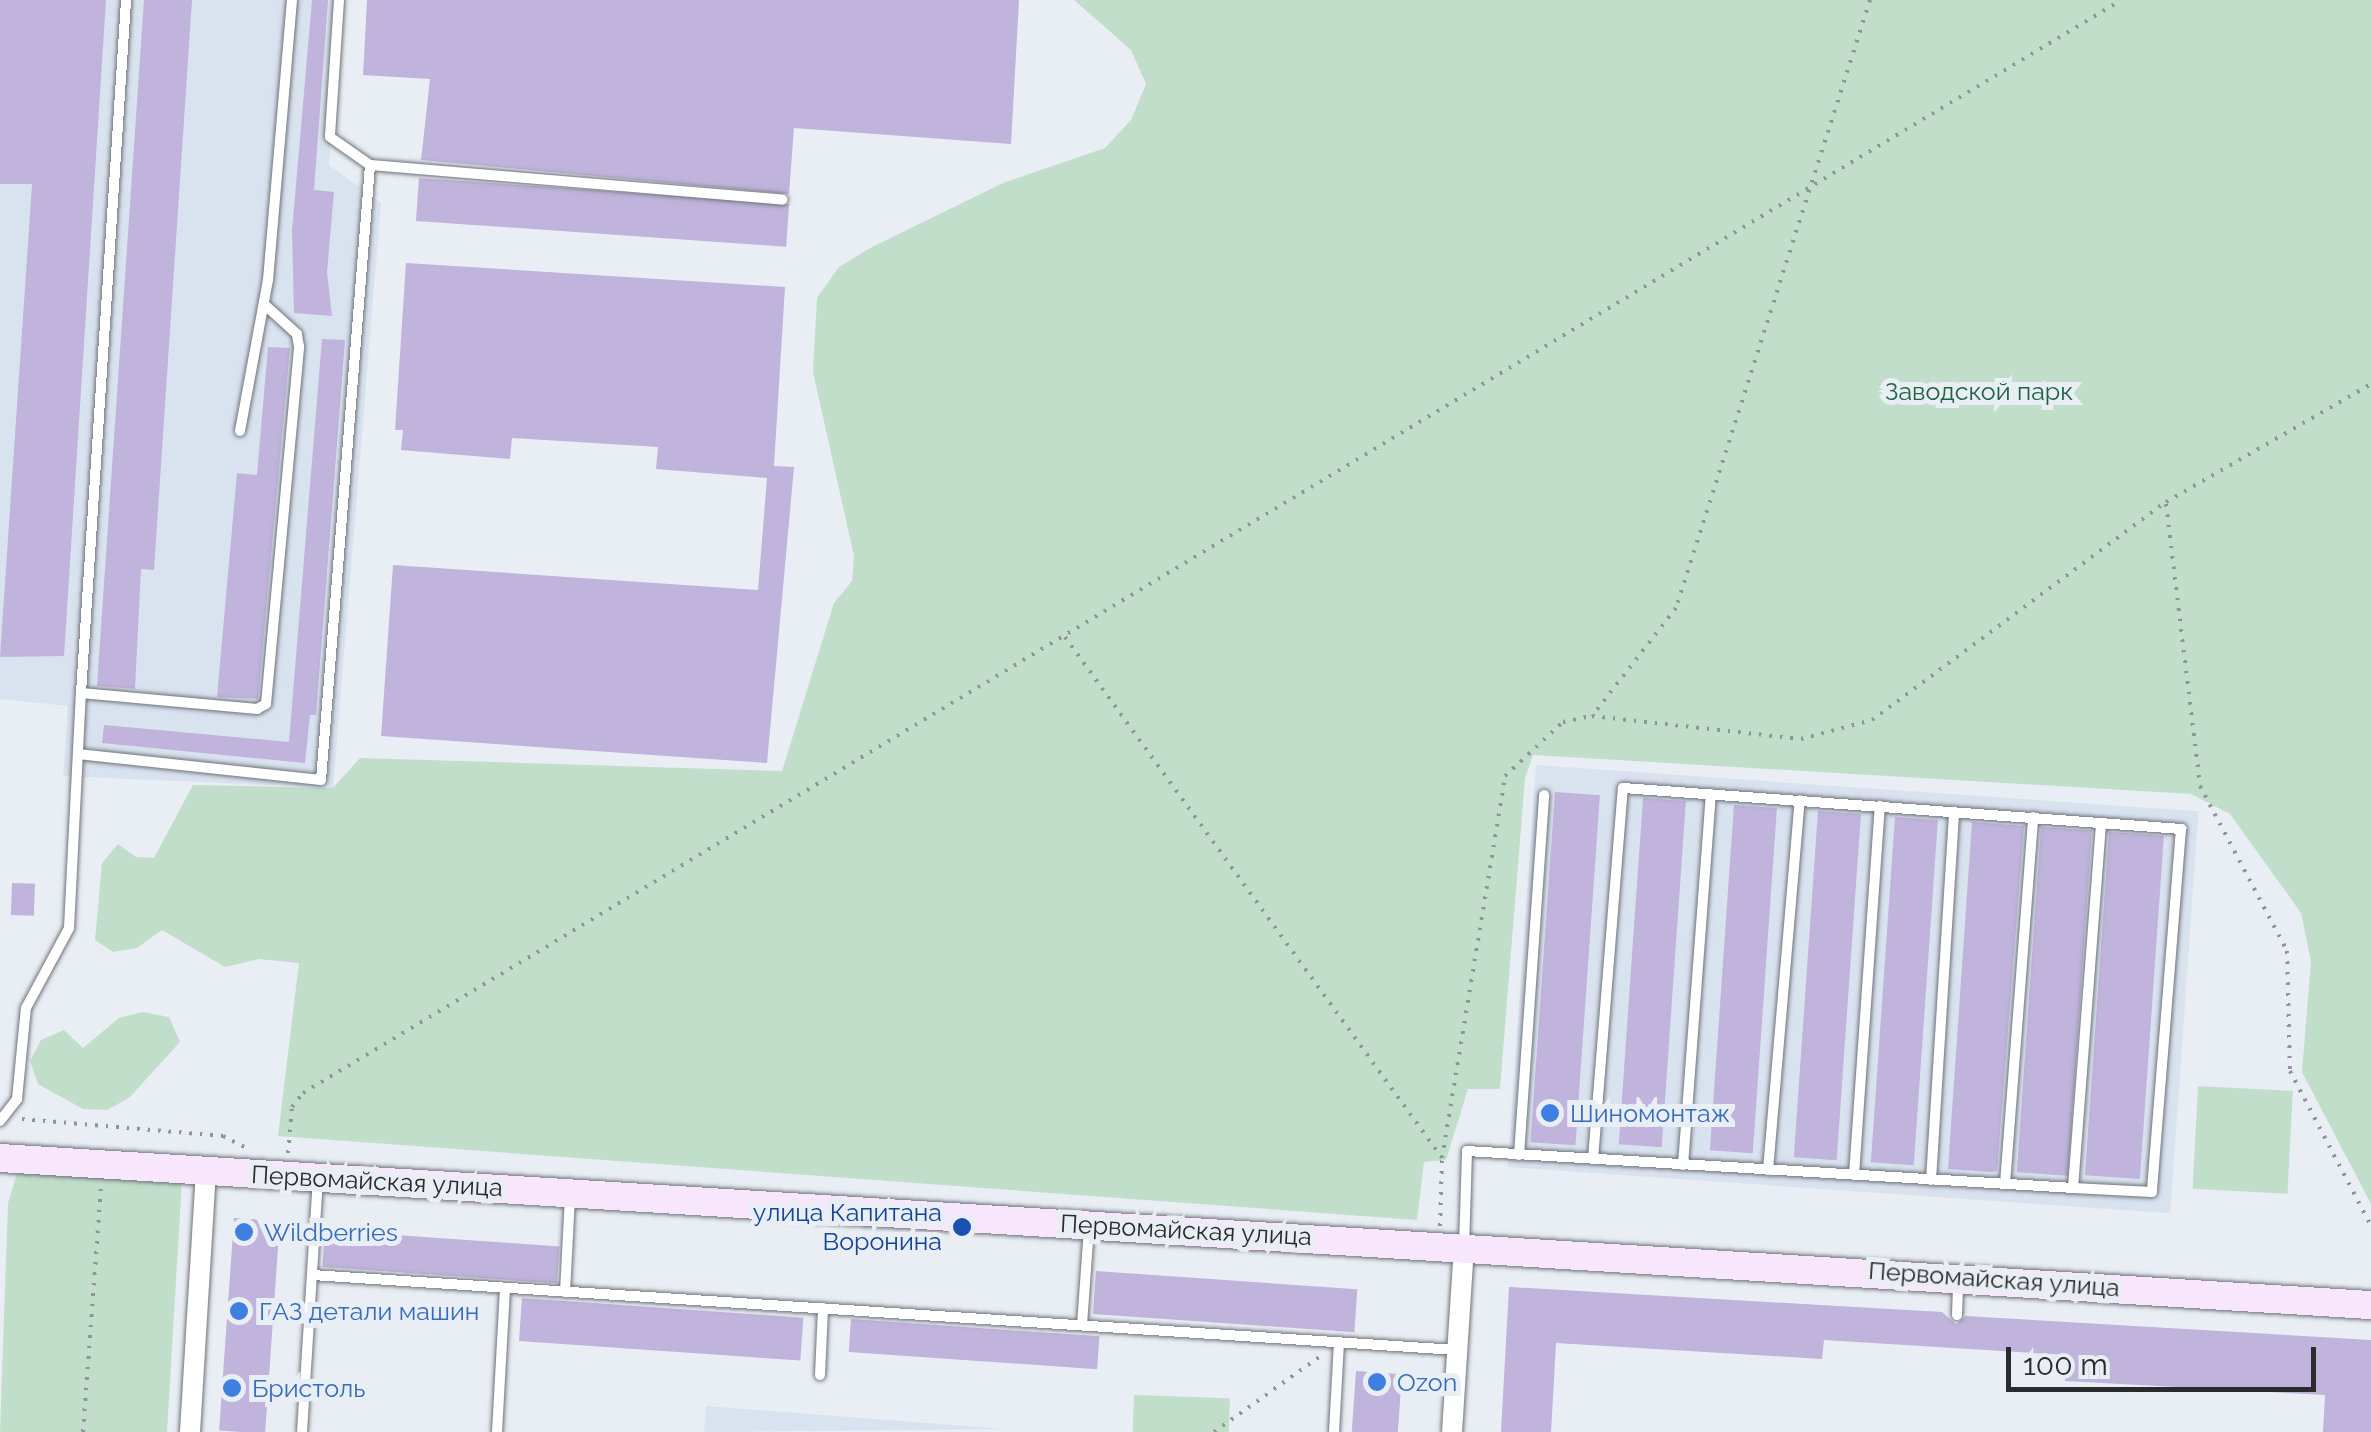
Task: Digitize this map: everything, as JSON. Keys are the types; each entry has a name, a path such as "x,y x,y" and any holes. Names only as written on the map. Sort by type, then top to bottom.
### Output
{"street":[{"name":"Первомайская улица","path":"0,1158 1959,1276 2371,1305"},
{"path":"190,1432 206,1170"},
{"path":"1452,1432 1464,1247"}],"lane":[{"path":"1,1119 18,1099 26,1008 69,928 80,692 126,0"},
{"path":"240,431 265,305 292,0"},
{"path":"339,0 330,137 370,166 783,200"},
{"path":"78,754 321,780 370,166"},
{"path":"80,692 257,709 266,704 300,347 296,334 265,305"},
{"path":"1464,1247 1467,1151 1519,1155 1931,1180 2152,1192 2181,830 1623,788 1592,1159"},
{"path":"1684,1164 1711,794"},
{"path":"1519,1155 1544,795"},
{"path":"1768,1170 1800,800"},
{"path":"1854,1175 1880,806"},
{"path":"1931,1180 1954,812"},
{"path":"2005,1184 2033,818"},
{"path":"2074,1188 2101,822"},
{"path":"302,1432 318,1177"},
{"path":"566,1292 570,1192"},
{"path":"1082,1325 1089,1224"},
{"path":"312,1275 1457,1350"},
{"path":"1957,1315 1959,1276"},
{"path":"497,1432 506,1288"},
{"path":"820,1375 823,1308"},
{"path":"1334,1432 1339,1342"}],"path":[{"path":"1592,716 1676,608 1870,0"},
{"path":"288,1154 292,1107 303,1093 1812,190 2121,0"},
{"path":"1440,1226 1442,1158 1505,776 1563,722 1592,716 1801,739 1834,735 1872,720 2166,502 2371,384"},
{"path":"2166,502 2200,786 2287,952 2290,1071 2371,1226"},
{"path":"1065,637 1442,1158"},
{"path":"1,1119 222,1136 253,1151"},
{"path":"83,1432 101,1188"},
{"path":"1214,1432 1339,1342"}],"shaded area":[{"path":"0,0 339,0 329,165 381,203 333,788 63,776 68,706 0,699"},
{"path":"1536,765 2198,811 2170,1213 1508,1167"},
{"path":"706,1406 1005,1429 704,1432"}],"green space":[{"name":"Заводской парк","path":"1074,0 2371,0 2371,1204 2302,1072 2311,961 2301,913 2230,814 2191,794 1533,755 1525,778 1500,1089 1468,1089 1446,1160 1424,1162 1417,1220 278,1136 299,963 259,959 225,967 162,930 137,948 113,952 95,940 102,863 118,844 136,857 154,858 193,785 333,788 360,758 782,771 834,603 852,581 854,556 813,372 817,298 839,267 870,248 1003,183 1105,148 1131,120 1146,84 1131,50"},
{"path":"142,1012 169,1017 180,1042 129,1098 107,1110 83,1109 38,1084 30,1061 41,1040 64,1030 83,1048 119,1018"},
{"path":"2198,1086 2293,1091 2287,1194 2193,1189"},
{"path":"18,1170 182,1180 167,1432 0,1432 8,1203"},
{"path":"1134,1395 1230,1398 1229,1432 1133,1432"}],"building":[{"path":"0,0 106,0 64,656 0,657 32,184 0,184"},
{"path":"144,0 192,0 154,570 141,569 135,689 97,686"},
{"path":"312,0 328,0 314,190 334,192 327,272 332,316 294,313 292,231"},
{"path":"367,0 1019,0 1011,144 794,128 789,194 421,160 430,79 363,75"},
{"path":"419,178 789,204 786,247 416,221"},
{"path":"406,263 785,287 774,466 794,467 767,763 381,736 393,565 758,590 767,478 656,469 658,447 512,438 510,459 401,450 403,430 395,430"},
{"path":"322,339 345,340 316,715 310,715 305,763 102,743 104,725 289,742"},
{"path":"268,347 290,348 258,699 217,697 237,473 257,475"},
{"path":"1555,792 1600,795 1575,1145 1531,1142"},
{"path":"1643,798 1686,801 1662,1147 1619,1144"},
{"path":"1734,805 1777,808 1753,1153 1710,1150"},
{"path":"1818,811 1861,814 1837,1160 1794,1157"},
{"path":"1895,817 1938,820 1914,1165 1871,1162"},
{"path":"1972,822 2024,826 1997,1171 1991,1172 1948,1169"},
{"path":"2041,827 2092,831 2068,1176 2017,1172"},
{"path":"2109,832 2164,836 2140,1179 2085,1175"},
{"path":"12,883 35,884 34,916 11,915"},
{"path":"234,1218 280,1221 265,1432 219,1430"},
{"path":"325,1230 559,1246 557,1283 322,1267"},
{"path":"1096,1271 1357,1289 1354,1332 1093,1314"},
{"path":"1509,1287 1942,1312 1956,1324 1966,1316 2371,1340 2371,1432 2323,1432 2325,1395 2065,1381 2066,1355 1824,1340 1822,1359 1556,1343 1551,1432 1501,1432"},
{"path":"522,1298 803,1318 800,1361 519,1341"},
{"path":"851,1319 1099,1336 1097,1369 849,1352"},
{"path":"1356,1371 1402,1374 1398,1432 1352,1432"}],"place":[{"name":"Шиномонтаж","path":"1550,1113"},
{"name":"улица Капитана Воронина","path":"962,1227"},
{"name":"Wildberries","path":"244,1232"},
{"name":"ГАЗ детали машин","path":"239,1311"},
{"name":"Ozon","path":"1377,1382"},
{"name":"Бристоль","path":"232,1388"}]}
